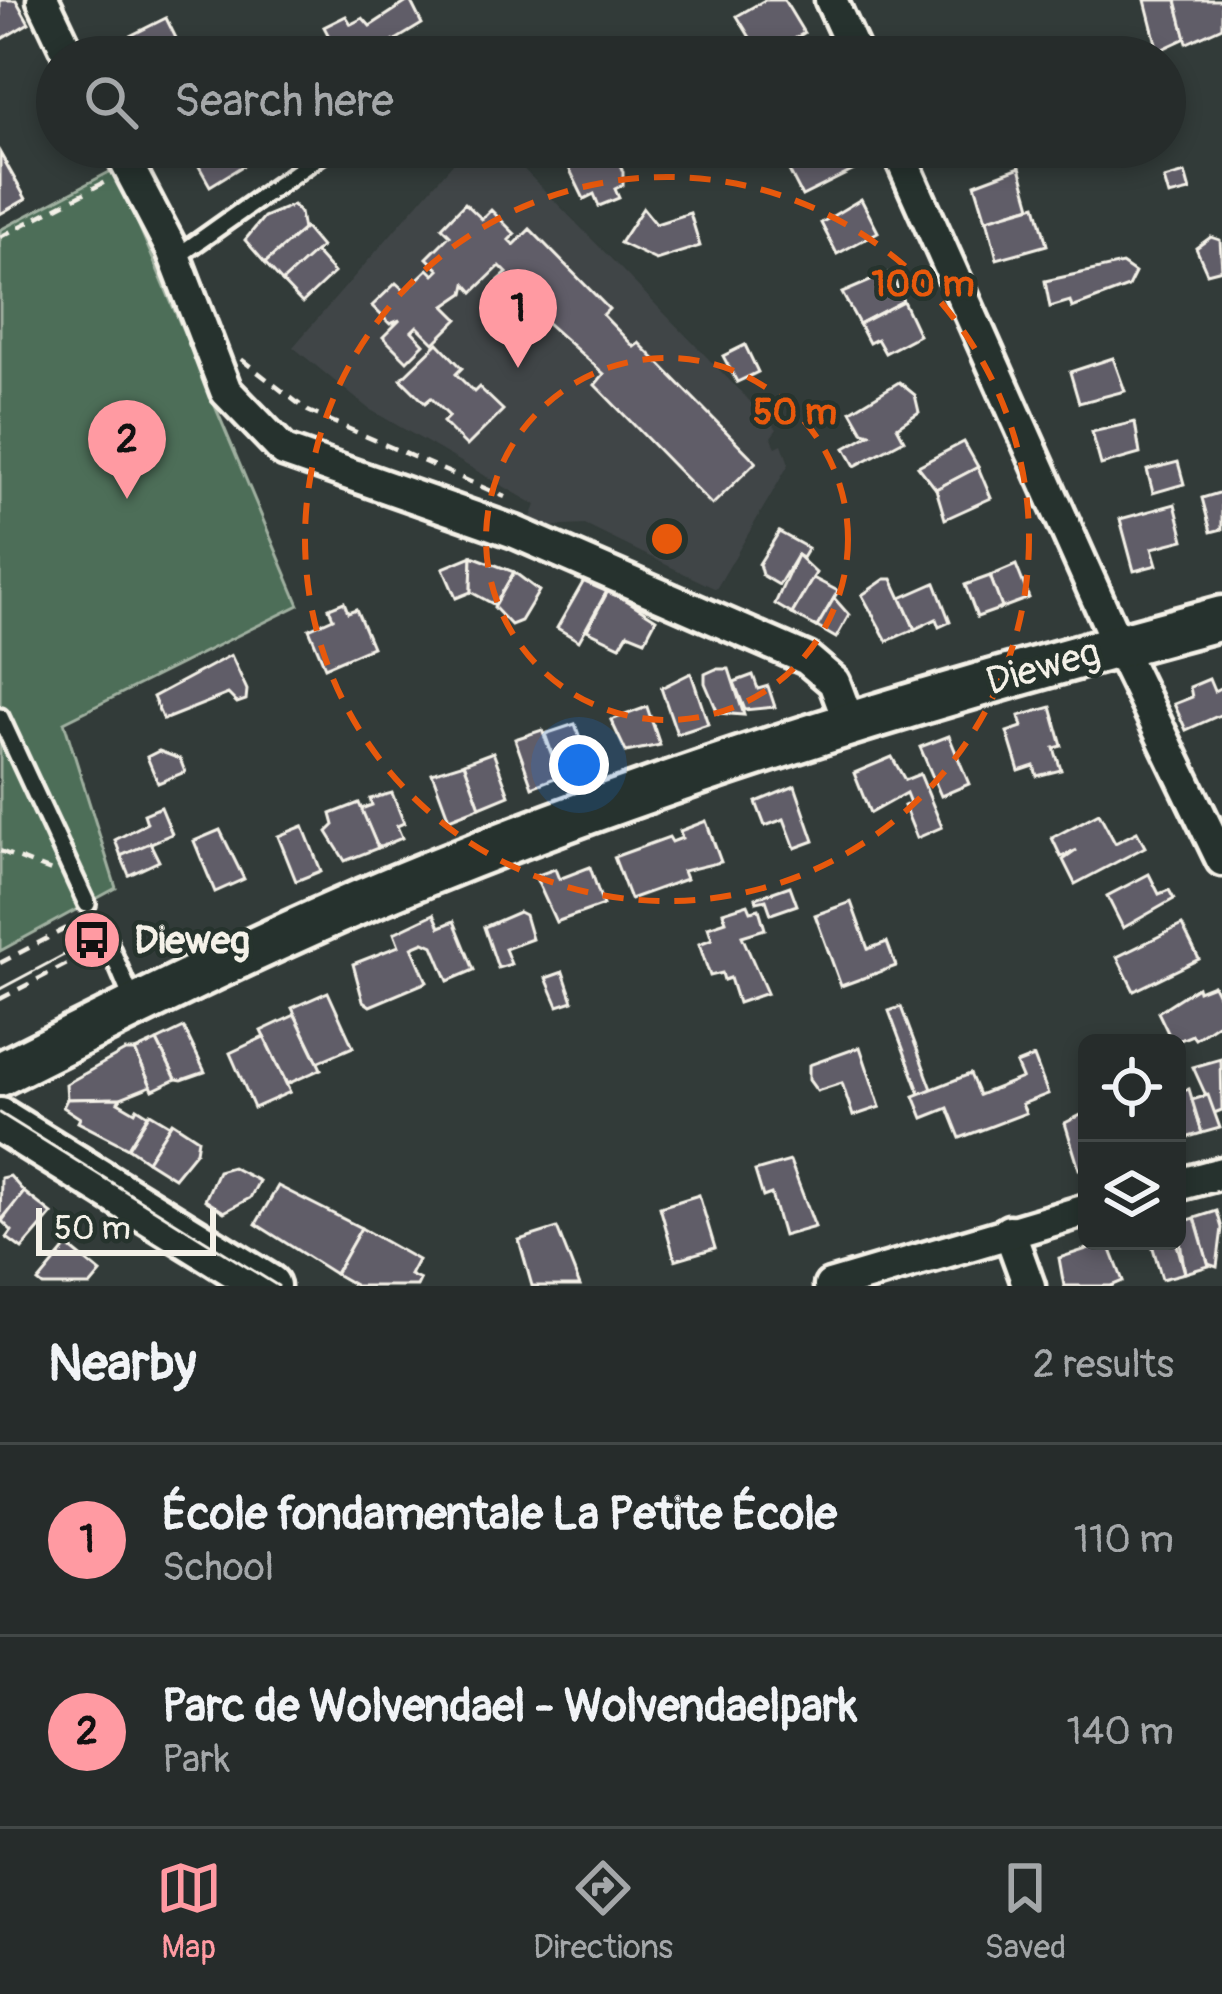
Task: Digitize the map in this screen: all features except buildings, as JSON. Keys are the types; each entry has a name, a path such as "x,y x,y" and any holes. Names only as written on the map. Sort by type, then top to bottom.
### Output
{"street":[{"path":"43,0 60,36"},
{"path":"835,4 848,36"},
{"path":"129,168 175,258 226,391 284,452 515,532 807,659 835,682 849,722"},
{"path":"905,168 1118,646 1222,860"},
{"name":"Dieweg","path":"0,1074 134,1004 430,872 849,722 1222,619"},
{"path":"0,1120 268,1286"},
{"path":"1186,1183 1222,1173"},
{"path":"830,1286 1078,1212"},
{"path":"1009,1231 1029,1286"}],"lane":[{"path":"175,258 302,168"},
{"path":"0,717 86,911"},
{"path":"101,946 134,1004"}],"path":[{"path":"0,237 108,168"},
{"path":"212,355 252,364 308,411 508,499"},
{"path":"0,851 73,880"},
{"path":"0,963 86,911"},
{"path":"0,999 101,946"}],"shaded area":[{"path":"449,168 522,168 777,429 771,437 776,447 782,444 789,464 716,589 585,525 542,527 530,520 536,505 369,409 293,347"}],"green space":[{"path":"115,169 299,605 64,722 116,888 0,951 0,230"}],"tram line":[{"path":"0,989 92,940"},
{"path":"0,1113 278,1286"}],"place":[{"name":"École fondamentale La Petite École","path":"518,368"},
{"name":"Parc de Wolvendael - Wolvendaelpark","path":"127,499"},
{"name":"Dieweg","path":"92,940"}]}
